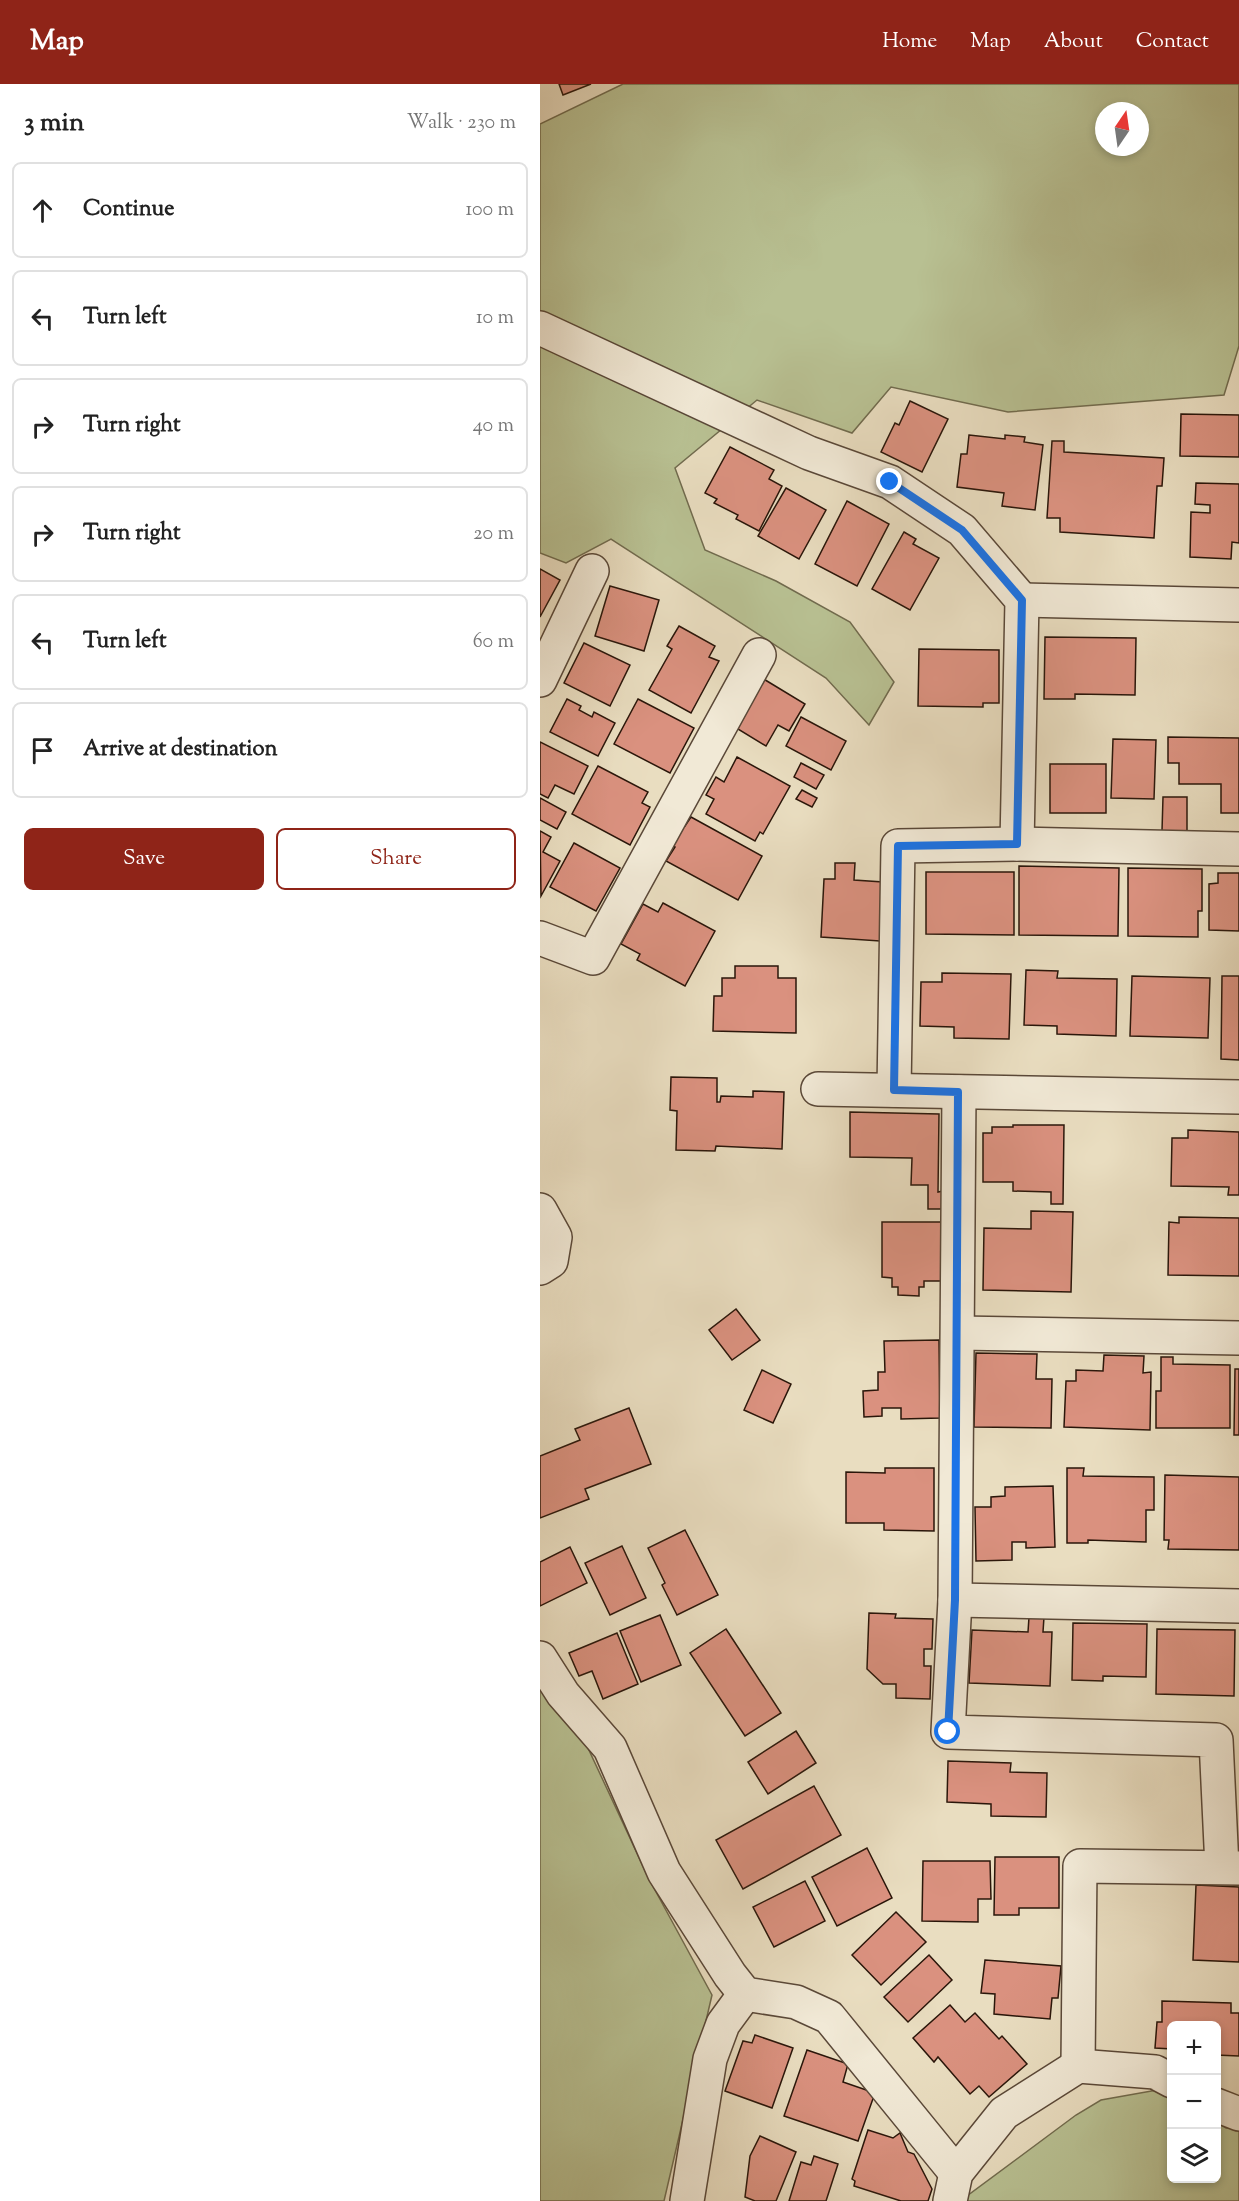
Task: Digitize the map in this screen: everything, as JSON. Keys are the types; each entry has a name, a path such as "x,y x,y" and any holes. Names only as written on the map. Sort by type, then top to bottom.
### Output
{"street":[{"path":"540,328 809,453 890,482 962,530 1022,600 1017,844"},
{"path":"540,680 592,571"},
{"path":"1022,600 1239,605"},
{"path":"540,938 593,958 759,656"},
{"path":"894,1090 898,846 1017,844 1239,849"},
{"path":"818,1089 1239,1097"},
{"path":"958,1092 955,1600 948,1732 1216,1740 1230,1867 1080,1866 1078,2066"},
{"path":"540,1210 555,1237 552,1262 540,1268"},
{"path":"958,1333 1239,1338"},
{"path":"955,1600 1239,1606"},
{"path":"540,1658 563,1694 610,1748 664,1872 730,1975 745,1994 796,2002 829,2017 953,2187 1004,2113 1078,2066 1155,2073 1167,2079"},
{"path":"687,2201 710,2059 723,2024 745,1994"},
{"path":"1221,2107 1239,2114"}],"green space":[{"path":"623,84 1239,84 1239,346 1224,395 1008,412 891,387 852,433 757,400 675,468 705,550 776,581 850,622 894,682 869,725 826,678 611,539 566,563 540,553 540,124"},
{"path":"540,1645 649,1879 712,1995 664,2201 540,2201"},
{"path":"1157,2090 1167,2096 1167,2183 1221,2183 1221,2125 1226,2128 1239,2127 1239,2201 966,2201 967,2196 1076,2115 1101,2100"}],"building":[{"path":"559,84 591,84 563,95"},
{"path":"910,401 948,419 922,472 881,452 895,423 899,425"},
{"path":"1181,414 1239,415 1239,457 1180,456"},
{"path":"969,435 1005,439 1005,435 1025,437 1024,442 1043,445 1035,510 1002,506 1004,493 957,487 961,454 967,454"},
{"path":"1052,441 1064,441 1064,452 1164,458 1162,486 1157,486 1154,538 1060,532 1060,518 1047,518"},
{"path":"730,447 774,470 769,479 782,486 759,531 736,519 738,515 714,503 717,499 705,493"},
{"path":"1196,483 1239,484 1239,543 1232,542 1231,559 1190,557 1191,512 1210,513 1210,505 1195,504"},
{"path":"786,488 826,510 799,559 758,536"},
{"path":"847,501 889,524 857,586 815,564"},
{"path":"904,532 916,539 913,544 939,558 910,610 872,589"},
{"path":"540,569 560,580 540,617"},
{"path":"610,586 659,600 644,651 595,636"},
{"path":"679,626 715,646 709,657 719,661 691,713 649,690 672,649 667,646"},
{"path":"1045,637 1136,638 1135,695 1075,694 1075,699 1044,699"},
{"path":"584,643 630,665 610,706 564,683"},
{"path":"919,649 999,650 999,703 983,703 983,707 918,706"},
{"path":"762,678 805,704 789,731 778,725 766,746 733,726"},
{"path":"567,699 581,706 579,710 592,717 594,712 615,723 598,756 550,732"},
{"path":"638,699 694,728 670,773 614,744"},
{"path":"801,717 846,741 831,770 786,746"},
{"path":"1168,737 1239,738 1239,813 1221,813 1221,784 1179,784 1179,763 1168,763"},
{"path":"1113,739 1156,740 1154,799 1111,798"},
{"path":"540,742 588,766 574,794 555,785 548,798 540,794"},
{"path":"737,757 790,786 763,834 760,832 755,841 706,814 714,799 706,795 716,777 724,782"},
{"path":"801,763 824,775 816,789 794,777"},
{"path":"1050,764 1106,764 1106,813 1050,813"},
{"path":"598,766 648,792 642,803 650,807 630,845 572,814"},
{"path":"802,790 817,798 812,807 796,799"},
{"path":"1163,797 1187,797 1187,832 1162,831"},
{"path":"540,798 566,812 557,829 540,820"},
{"path":"691,817 762,856 738,900 666,861 675,847 669,844 680,823 685,826"},
{"path":"540,831 551,837 543,852 560,861 541,896"},
{"path":"574,843 620,868 596,911 550,887"},
{"path":"835,863 855,863 854,880 883,882 880,941 821,937 824,879 835,879"},
{"path":"1019,866 1119,868 1118,936 1019,935"},
{"path":"1128,868 1202,869 1202,911 1198,911 1198,937 1128,936"},
{"path":"926,872 1014,872 1014,935 926,934"},
{"path":"1218,873 1239,873 1239,931 1209,930 1209,884 1218,883"},
{"path":"663,903 715,931 685,986 637,960 640,954 621,944 643,904 658,912"},
{"path":"735,966 778,966 778,978 796,978 796,1033 713,1031 714,996 722,996 722,978 735,978"},
{"path":"1026,970 1058,971 1057,978 1117,979 1116,1036 1057,1034 1057,1026 1024,1025"},
{"path":"942,973 1011,974 1009,1039 954,1038 954,1027 920,1026 921,982 942,982"},
{"path":"1132,976 1210,978 1208,1038 1130,1036"},
{"path":"1222,976 1239,976 1239,1060 1221,1059"},
{"path":"671,1077 717,1078 717,1102 720,1102 721,1096 753,1097 753,1091 784,1092 782,1149 716,1146 715,1151 676,1150 677,1111 670,1110"},
{"path":"850,1112 939,1114 938,1192 943,1191 943,1209 928,1209 928,1185 911,1185 912,1158 850,1157"},
{"path":"1013,1125 1064,1125 1063,1204 1051,1204 1051,1192 1013,1191 1013,1182 983,1182 983,1133 992,1133 992,1127 1013,1127"},
{"path":"1188,1130 1239,1132 1239,1195 1228,1195 1229,1187 1171,1186 1172,1138 1188,1138"},
{"path":"1031,1211 1073,1212 1071,1292 983,1290 984,1228 1031,1229"},
{"path":"1179,1217 1239,1218 1239,1276 1168,1275 1169,1222 1179,1223"},
{"path":"882,1222 942,1222 942,1281 924,1281 924,1287 919,1287 919,1296 898,1295 898,1287 892,1287 892,1278 882,1277"},
{"path":"736,1309 760,1340 732,1360 709,1330"},
{"path":"939,1340 940,1418 901,1419 901,1408 882,1408 882,1416 864,1417 863,1391 878,1390 878,1372 885,1372 884,1341"},
{"path":"976,1353 1037,1354 1036,1379 1052,1379 1051,1428 974,1427"},
{"path":"1104,1355 1144,1356 1143,1373 1151,1372 1150,1430 1064,1427 1066,1381 1076,1381 1076,1370 1103,1371"},
{"path":"1161,1357 1173,1357 1173,1364 1230,1365 1230,1428 1156,1428 1156,1391 1161,1391"},
{"path":"1235,1369 1239,1369 1239,1435 1234,1435"},
{"path":"762,1370 791,1384 773,1423 744,1410"},
{"path":"629,1408 651,1464 585,1489 589,1499 540,1518 540,1456 580,1440 575,1429"},
{"path":"885,1468 934,1468 934,1531 884,1530 884,1523 846,1523 846,1472 885,1473"},
{"path":"1067,1468 1084,1468 1083,1476 1154,1477 1154,1510 1146,1510 1146,1542 1088,1540 1088,1543 1067,1543"},
{"path":"1165,1475 1239,1477 1239,1550 1168,1549 1169,1540 1164,1540"},
{"path":"1053,1486 1055,1547 1026,1548 1026,1542 1012,1542 1012,1560 976,1561 975,1507 991,1507 991,1497 1005,1496 1005,1487"},
{"path":"685,1530 718,1595 677,1615 662,1585 665,1583 648,1548"},
{"path":"622,1546 646,1598 610,1615 585,1563"},
{"path":"570,1547 587,1583 540,1606 540,1562"},
{"path":"869,1613 896,1614 895,1618 933,1619 932,1649 924,1649 924,1666 931,1666 930,1699 896,1698 896,1684 883,1684 867,1669"},
{"path":"660,1615 681,1665 641,1682 620,1631"},
{"path":"1029,1617 1044,1617 1043,1632 1052,1632 1050,1686 969,1683 972,1630 1028,1632"},
{"path":"1073,1623 1147,1624 1146,1677 1103,1676 1103,1681 1072,1680"},
{"path":"726,1629 781,1713 745,1736 690,1653"},
{"path":"1157,1629 1235,1630 1234,1696 1156,1694"},
{"path":"617,1633 638,1684 603,1699 592,1671 579,1676 569,1653"},
{"path":"796,1731 816,1763 768,1794 748,1762"},
{"path":"948,1761 1011,1763 1010,1772 1047,1773 1046,1817 991,1816 991,1804 947,1802"},
{"path":"814,1786 841,1835 743,1889 716,1840"},
{"path":"867,1848 892,1898 837,1926 812,1877"},
{"path":"995,1857 1059,1857 1059,1908 1019,1908 1019,1915 994,1915"},
{"path":"923,1861 990,1861 991,1899 978,1899 978,1922 922,1921"},
{"path":"805,1881 825,1921 774,1947 753,1907"},
{"path":"1196,1885 1239,1887 1239,1962 1193,1960"},
{"path":"896,1912 926,1942 881,1985 852,1955"},
{"path":"929,1955 952,1980 908,2022 884,1997"},
{"path":"985,1960 1061,1966 1058,1998 1052,1998 1050,2019 994,2014 995,1994 981,1993"},
{"path":"1162,2001 1231,2003 1231,2013 1239,2013 1239,2056 1221,2055 1221,2021 1167,2021 1167,2049 1155,2048 1157,2022 1162,2022"},
{"path":"950,2005 965,2022 975,2013 999,2039 1002,2036 1027,2064 989,2097 979,2086 970,2094 938,2057 934,2062 913,2038"},
{"path":"755,2035 793,2048 772,2108 725,2091 743,2041 752,2043"},
{"path":"807,2050 848,2064 843,2082 875,2093 858,2141 784,2116"},
{"path":"868,2130 893,2138 900,2133 908,2152 914,2154 932,2189 928,2201 901,2201 854,2186 855,2181 852,2179"},
{"path":"760,2136 796,2152 776,2201 755,2201 745,2197 750,2156"},
{"path":"814,2156 838,2164 826,2201 789,2201 801,2162 811,2165"}],"route":[{"path":"890,482 962,530 1022,600 1017,844 898,846 894,1090 958,1092 955,1600 948,1732"}]}
